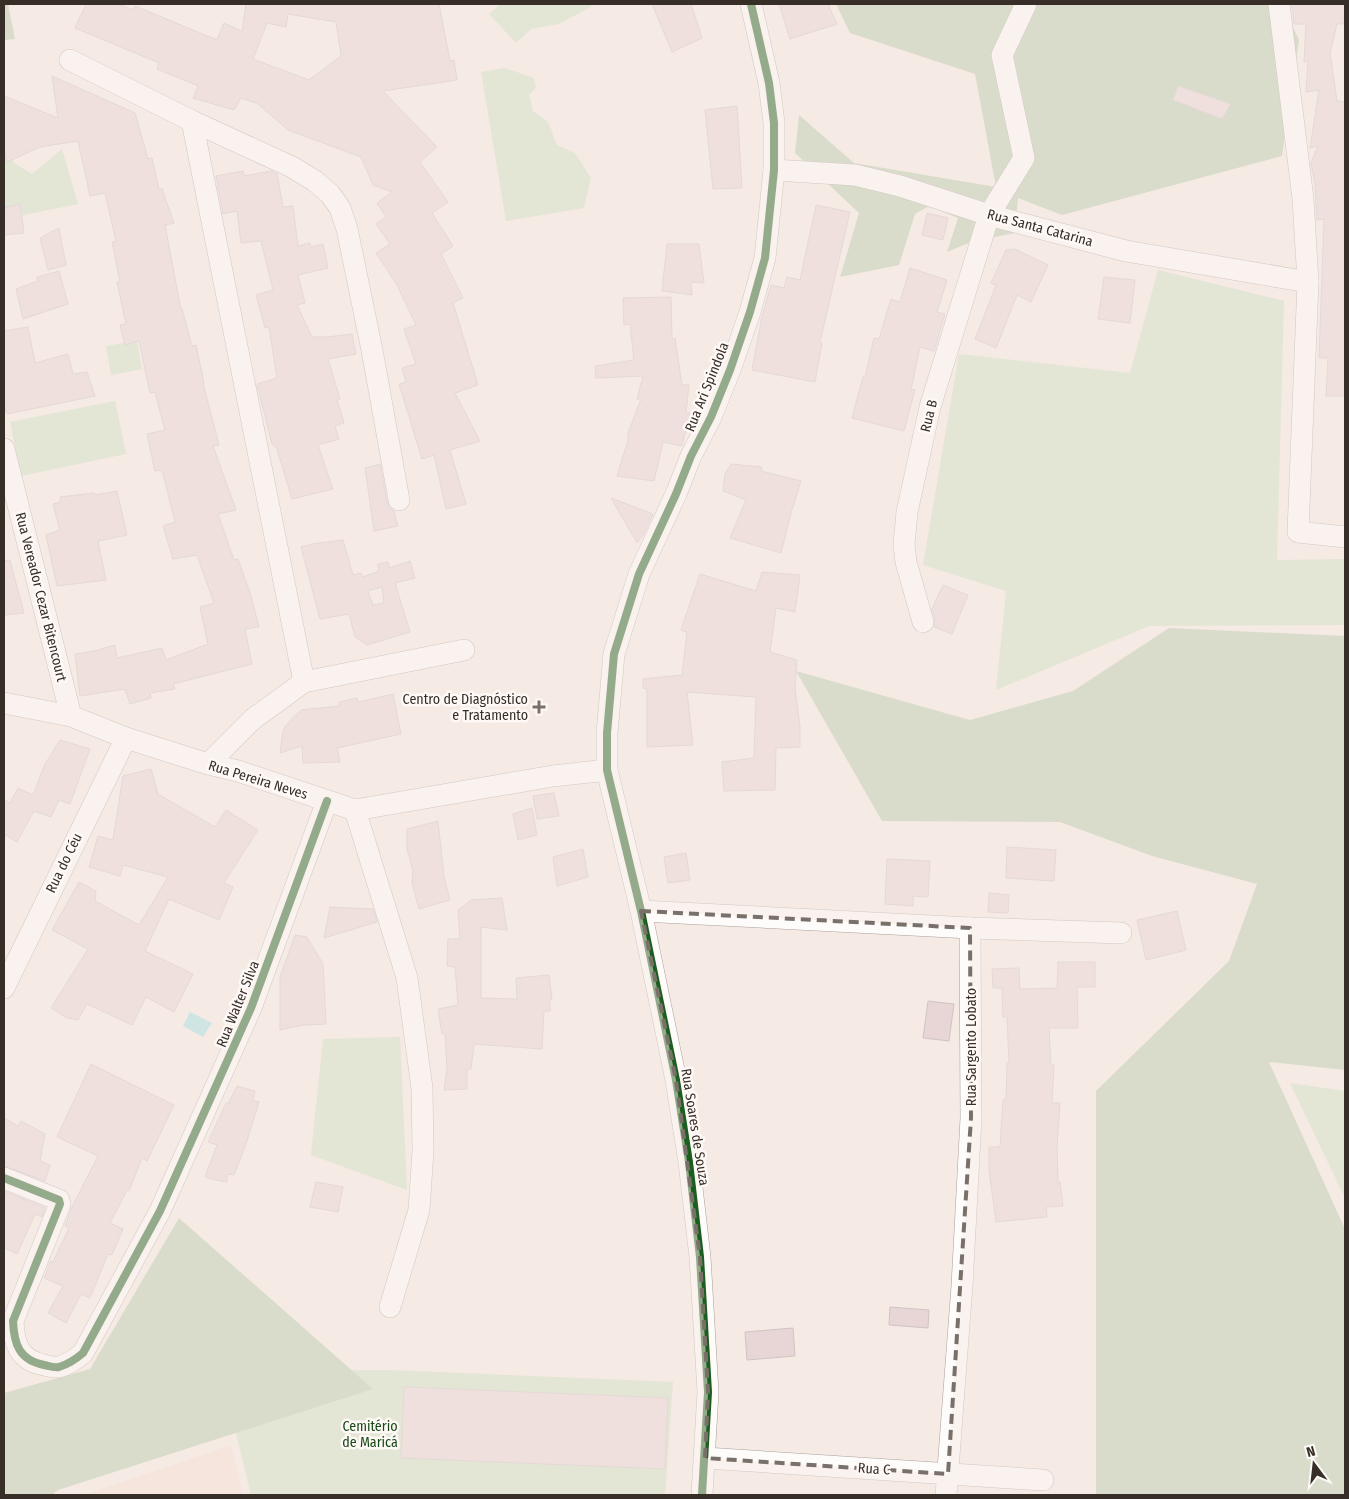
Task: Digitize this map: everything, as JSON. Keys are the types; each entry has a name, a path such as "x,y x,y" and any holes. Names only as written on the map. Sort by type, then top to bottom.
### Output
{"street":[{"name":"Rua Ari Spindola","path":"606,770 607,733 614,654 639,574 676,494 691,456 711,417 730,370 750,312 765,258 774,170 774,124 769,82 751,4"},
{"name":"Rua B","path":"923,622 906,562 904,544 907,512 930,407 989,215 1024,158 1002,55 1026,4"},
{"path":"1279,4 1303,199 1308,282 1298,532 1345,537"},
{"path":"70,60 192,121 292,166 315,181 330,194 340,208 347,229 372,350 398,500"},
{"path":"192,121 304,682"},
{"name":"Rua Santa Catarina","path":"774,170 855,175 900,186 989,215 1126,251 1308,282"},
{"name":"Rua Vereador Cezar Bitencourt","path":"4,449 9,492 71,716"},
{"path":"208,764 253,719 304,682 464,650"},
{"name":"Rua Pereira Neves","path":"4,704 71,716 126,738 208,764 238,771 355,810 570,774 606,770"},
{"name":"Rua do Céu","path":"4,988 126,738"},
{"name":"Rua Soares de Souza","path":"606,770 641,911 676,1080 691,1171 700,1257 708,1392 702,1495"},
{"name":"Rua Walter Silva","path":"4,1178 59,1200 60,1204 13,1321 14,1338 20,1352 33,1363 57,1368 70,1363 83,1353 160,1211 251,1008 327,801"},
{"path":"355,810 407,978 422,1088 423,1151 419,1210 390,1307"},
{"path":"641,911 970,928 1121,933"},
{"name":"Rua Sargento Lobato","path":"946,1495 962,1286 971,1118 970,928"},
{"name":"Rua C","path":"705,1458 1043,1480"}],"highlighted area":[{"path":"641,911 970,928 971,1118 948,1474 705,1458 708,1392 700,1257 676,1080"}],"shaded area":[{"path":"231,1445 243,1495 84,1495"}],"green space":[{"path":"4,4 8,4 15,39 4,40"},
{"path":"500,4 596,4 559,24 531,29 516,43 489,14"},
{"path":"836,4 1285,4 1285,11 1299,40 1282,156 1062,215 1018,198 1015,233 971,242 947,252 958,218 929,206 915,214 899,265 840,277 859,213 795,153 799,115 854,163 996,187 975,74 850,33"},
{"path":"505,68 534,78 536,88 529,95 533,111 548,122 557,145 575,153 591,178 584,208 506,221 481,72"},
{"path":"4,147 14,163 32,174 62,149 78,204 4,219"},
{"path":"1158,270 1284,301 1277,560 1345,559 1345,625 1149,626 996,690 1006,591 923,565 959,354 1130,373"},
{"path":"137,341 142,369 111,375 106,346"},
{"path":"115,401 126,454 21,476 10,422"},
{"path":"1169,628 1345,636 1345,1070 1269,1062 1345,1229 1345,1495 1096,1495 1096,1091 1229,961 1257,884 1152,856 1060,822 882,821 796,671 970,720 1073,691"},
{"path":"400,1037 407,1190 311,1155 323,1039"},
{"path":"1290,1083 1345,1091 1345,1198"},
{"path":"179,1218 373,1389 58,1490 52,1495 4,1495 4,1393 90,1369"},
{"name":"Cemitério de Maricá","path":"221,1370 389,1370 673,1382 665,1495 251,1495"}],"water":[{"path":"190,1012 212,1023 203,1037 183,1026"}],"building":[{"path":"86,4 119,4 133,10 135,6 217,40 224,23 242,31 246,4 439,4 450,61 454,60 457,80 383,91 437,147 420,162 448,202 432,213 453,246 441,254 463,298 453,303 478,385 455,393 480,441 450,450 466,504 446,509 434,455 422,459 399,384 406,382 402,368 416,364 404,329 416,325 397,285 376,253 390,244 376,224 386,217 377,203 392,192 373,185 361,157 288,130 258,104 241,98 234,110 193,98 198,86 157,69 159,63 75,28","holes":["288,14 336,22 341,56 309,80 253,59 267,23 286,27"]},
{"path":"652,4 691,4 702,38 672,52"},
{"path":"779,4 828,4 837,24 790,39"},
{"path":"1292,4 1345,4 1344,24 1337,24 1330,53 1337,101 1345,102 1345,396 1326,396 1328,358 1319,358 1324,219 1317,220 1315,184 1311,163 1318,146 1310,148 1319,90 1306,92 1308,61 1304,62 1306,24 1294,24"},
{"path":"52,76 135,113 148,159 152,158 159,189 162,189 174,223 165,225 181,310 192,346 196,345 203,383 219,445 213,446 236,510 218,514 234,560 238,559 251,596 259,627 245,629 252,664 173,684 175,689 150,693 151,698 130,704 125,689 80,696 75,654 115,645 117,658 162,648 166,660 208,644 200,607 214,603 197,555 173,559 163,526 175,522 162,470 155,471 147,434 165,430 155,392 150,393 139,341 125,345 120,325 126,324 117,282 120,282 112,242 116,241 105,193 90,196 78,141 40,147 7,162 4,149 4,96 58,118"},
{"path":"1178,86 1231,104 1222,119 1173,100"},
{"path":"737,106 742,188 713,189 705,110"},
{"path":"243,171 244,176 271,171 277,174 283,207 293,206 298,246 310,243 311,247 323,244 328,268 298,275 305,303 297,305 312,337 352,334 356,354 328,359 340,399 337,400 344,423 335,426 339,439 318,445 333,489 292,499 277,449 272,444 257,384 277,378 269,327 265,328 256,295 273,290 261,241 241,243 237,211 223,214 216,176"},
{"path":"20,204 24,233 4,235 4,208"},
{"path":"816,205 850,212 820,342 822,343 815,382 752,370 762,316 771,285 784,288 787,277 800,280"},
{"path":"927,213 948,218 943,240 922,235"},
{"path":"59,228 66,265 48,270 40,238"},
{"path":"667,244 699,244 704,283 691,282 692,295 662,291"},
{"path":"1015,249 1048,265 1031,302 1017,295 996,348 975,339 996,285 991,283 1006,250"},
{"path":"910,268 947,280 937,312 945,314 934,351 920,347 911,389 915,390 904,431 852,418 863,377 865,377 874,338 879,339 891,299 900,302"},
{"path":"59,271 68,304 23,319 16,289 38,281 37,277"},
{"path":"1104,277 1135,280 1130,323 1098,319"},
{"path":"671,297 672,339 675,338 682,385 689,385 686,413 690,413 682,446 663,442 654,481 617,476 629,437 627,436 641,399 637,399 643,376 596,378 595,366 634,360 630,324 624,325 623,298"},
{"path":"28,327 35,363 68,354 73,374 87,372 95,396 7,414 4,403 4,331"},
{"path":"380,464 387,502 389,508 394,511 398,526 374,531 365,468"},
{"path":"731,464 762,467 761,471 801,481 781,553 730,538 746,500 723,491 725,474"},
{"path":"117,491 127,535 98,541 106,580 57,586 46,535 60,530 53,504 61,502 60,497 94,493 95,495"},
{"path":"611,498 653,514 637,543"},
{"path":"343,540 353,575 361,573 363,577 379,571 378,564 388,562 390,568 410,561 415,578 395,583 410,632 367,645 355,637 349,614 320,619 301,547","holes":["382,587 384,603 373,605 368,591"]},
{"path":"10,560 24,613 4,615 4,561"},
{"path":"762,572 800,575 795,612 776,608 770,652 797,660 795,688 800,727 800,747 776,748 775,790 724,791 722,762 754,758 756,697 687,692 693,745 647,747 647,689 643,688 643,679 682,675 687,632 681,630 700,574 756,591"},
{"path":"943,585 968,595 952,634 934,627 935,619 932,609"},
{"path":"393,694 401,734 337,748 340,762 303,763 302,746 280,753 283,731 286,725 301,710 339,706 339,702 357,698 359,702"},
{"path":"60,740 90,749 70,804 59,800 51,817 34,811 17,842 4,834 4,800 10,803 18,788 33,795 45,764"},
{"path":"151,769 158,794 215,827 226,810 258,830 224,883 233,887 219,920 169,899 145,951 193,974 174,1012 146,997 132,1025 87,1004 78,1020 67,1018 51,1008 88,949 52,930 79,882 96,891 95,901 139,925 168,877 123,865 120,876 89,867 98,836 113,840 123,776"},
{"path":"554,793 559,816 537,819 533,796"},
{"path":"532,808 537,835 518,840 513,814"},
{"path":"438,821 444,877 450,900 419,909 412,883 413,870 407,849 407,829"},
{"path":"1007,847 1056,850 1054,881 1006,878"},
{"path":"583,849 588,877 557,886 553,857"},
{"path":"686,853 690,880 668,883 664,857"},
{"path":"887,859 930,861 928,897 913,896 913,906 885,904"},
{"path":"989,893 1009,895 1008,913 988,912"},
{"path":"502,898 507,930 481,927 481,998 517,999 516,978 549,975 552,999 550,999 550,1011 544,1011 542,1049 474,1044 471,1069 467,1069 467,1089 444,1090 447,1069 445,1033 442,1034 438,1009 458,1005 455,967 447,966 448,939 460,939 458,910 471,900"},
{"path":"330,907 373,909 377,922 324,938"},
{"path":"1177,911 1186,950 1146,960 1137,920"},
{"path":"295,935 307,937 323,964 326,1024 303,1025 280,1030 280,977"},
{"path":"1058,962 1095,962 1095,987 1077,987 1078,1028 1049,1028 1051,1065 1054,1065 1052,1103 1060,1103 1057,1146 1058,1182 1060,1182 1063,1206 1046,1207 1047,1217 996,1222 989,1170 989,1147 1000,1147 1003,1100 1006,1100 1007,1063 1009,1063 1007,1017 1003,1017 1002,988 993,988 992,969 1019,968 1020,989 1057,988"},
{"path":"928,1001 954,1004 949,1041 923,1038"},
{"path":"91,1064 174,1105 147,1161 142,1158 129,1191 127,1190 110,1223 123,1229 112,1255 108,1254 90,1298 81,1294 66,1323 48,1313 63,1286 44,1278 69,1228 65,1226 72,1207 98,1156 57,1137"},
{"path":"237,1086 255,1091 253,1100 259,1102 234,1175 227,1174 227,1182 205,1177 217,1145 208,1142 226,1103 228,1104"},
{"path":"4,1118 18,1126 21,1121 45,1134 40,1161 50,1165 45,1181 4,1166"},
{"path":"316,1182 343,1187 338,1212 310,1207"},
{"path":"4,1191 45,1208 42,1217 35,1214 17,1254 4,1248"},
{"path":"890,1307 929,1310 928,1328 889,1325"},
{"path":"793,1328 795,1356 747,1360 745,1332"},
{"path":"404,1387 668,1398 665,1469 401,1458"}],"cycle path":[{"path":"702,1495 708,1392 700,1257 689,1162 676,1080 641,911 607,770 607,733 614,654 639,574 676,494 691,456 711,417 730,370 750,312 765,258 774,170 774,123 769,83 751,4"},
{"path":"4,1178 59,1200 60,1204 13,1321 17,1344 23,1355 36,1363 59,1367 83,1353 160,1211 251,1008 327,801"}],"place":[{"name":"Centro de Diagnóstico e Tratamento","path":"539,707"}]}
